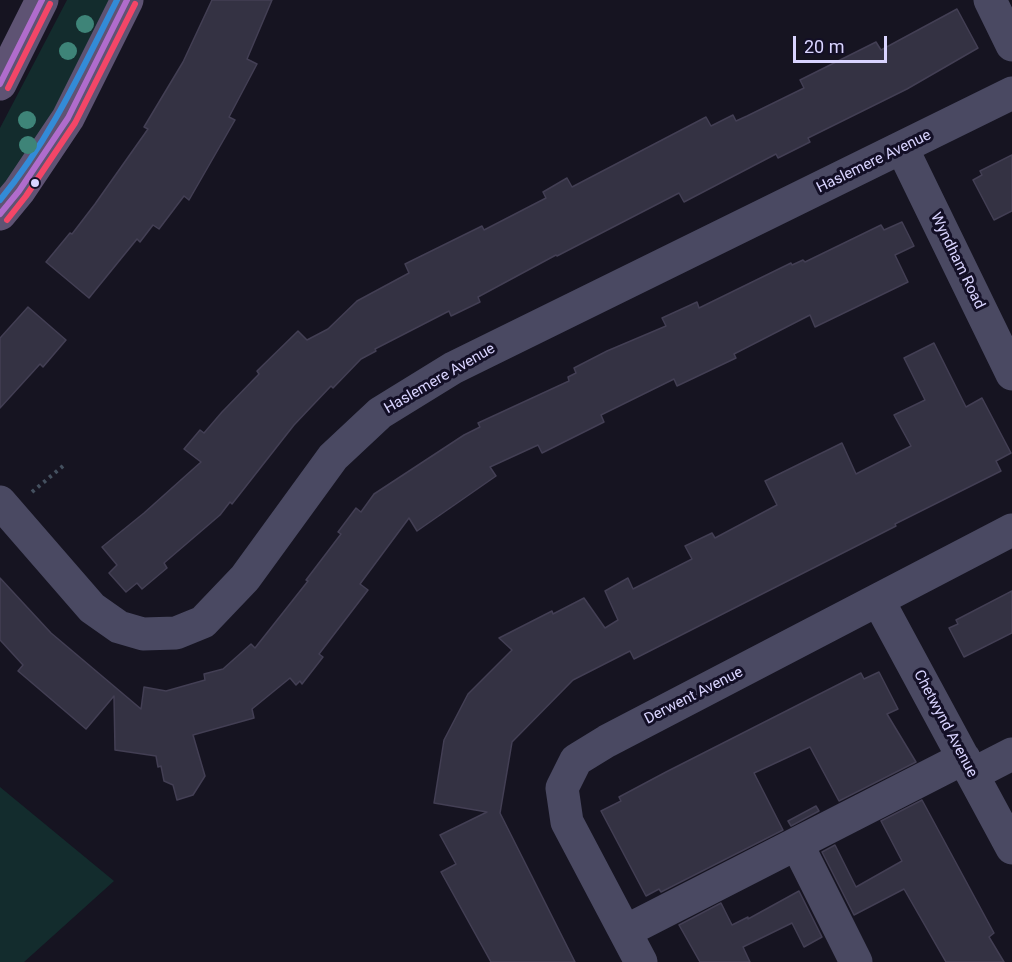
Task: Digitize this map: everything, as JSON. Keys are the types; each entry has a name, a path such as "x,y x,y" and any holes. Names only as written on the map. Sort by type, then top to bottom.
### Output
{"main road":[{"path":"0,84 42,0"},
{"path":"0,214 19,191 68,118 127,0"}],"street":[{"path":"990,0 1012,45"},
{"name":"Haslemere Avenue","path":"4,507 92,608 119,627 142,634 176,633 203,622 245,578 333,457 380,413 453,368 1012,93"},
{"name":"Wyndham Road","path":"902,148 1012,374"},
{"name":"Derwent Avenue","path":"641,962 567,822 562,788 576,759 1012,530"},
{"name":"Chetwynd Avenue","path":"878,600 1012,848"},
{"path":"626,931 797,844 968,766 1012,754"},
{"path":"797,844 856,962"}],"path":[{"path":"4,507 63,466"}],"green space":[{"path":"67,0 122,0 0,201 0,128"},
{"path":"0,787 114,881 24,962 0,962"}],"building":[{"path":"212,0 272,0 247,59 257,64 229,117 235,120 189,200 184,196 159,229 153,225 140,242 137,239 89,298 46,262 70,233 72,234 148,129 144,127 183,62"},
{"path":"957,9 978,48 907,89 808,138 810,142 778,158 776,154 684,202 679,193 478,297 480,302 451,316 449,311 375,349 376,351 361,359 333,388 331,386 294,425 232,504 230,502 220,515 164,563 167,568 142,589 137,583 126,592 109,573 117,565 102,547 201,462 184,449 200,430 204,433 259,374 257,371 298,331 307,340 328,329 357,301 409,273 405,264 482,226 484,230 546,198 543,192 567,178 572,187 706,117 711,126 733,115 736,121 804,88 800,80 876,42 881,50"},
{"path":"1012,155 1012,211 994,220 973,180 982,175 980,171"},
{"path":"902,222 914,246 895,255 908,282 815,327 810,315 734,354 736,358 677,386 674,379 601,415 604,422 542,453 538,445 490,467 496,476 417,531 409,518 360,584 368,590 319,654 323,657 302,684 300,681 296,685 290,678 252,709 254,718 193,735 205,776 193,795 177,800 173,785 164,781 156,756 115,750 114,696 86,729 18,671 23,665 0,640 0,578 51,633 141,709 144,687 166,691 205,680 204,674 223,669 251,644 255,648 308,581 306,580 341,534 338,532 356,508 361,512 374,494 480,427 478,423 569,381 568,377 576,373 574,368 666,326 662,318 697,302 699,308 791,263 792,265 803,260 805,262 881,225 884,230"},
{"path":"28,307 66,340 43,367 40,364 0,408 0,338"},
{"path":"934,343 966,407 982,398 1011,453 996,461 1001,471 634,659 630,651 573,680 512,742 500,813 575,962 491,962 441,872 456,864 440,835 487,812 434,803 444,740 468,694 512,650 499,638 552,611 553,614 584,598 605,628 618,620 605,591 628,578 633,589 692,559 685,546 712,533 715,538 777,505 765,481 842,443 856,474 911,446 894,415 925,400 904,358"},
{"path":"1012,591 1012,633 964,657 949,628 958,624 956,620"},
{"path":"879,672 898,709 887,714 916,762 839,801 810,747 754,773 783,830 661,892 659,889 646,896 601,811 621,801 619,797 666,772 861,673 864,679"},
{"path":"922,800 994,933 989,937 1004,962 946,962 904,889 854,915 822,852 835,845 856,887 902,861 881,821"},
{"path":"816,806 819,811 791,826 788,821"},
{"path":"799,891 822,937 804,947 792,923 743,947 750,962 700,962 679,925 721,903 732,925 748,917 748,919"}],"transit line":[{"path":"0,84 42,0"},
{"path":"0,200 50,129 117,0"},
{"path":"0,214 19,191 68,118 127,0"},
{"path":"8,88 50,4"},
{"path":"7,220 75,123 135,4"}]}
